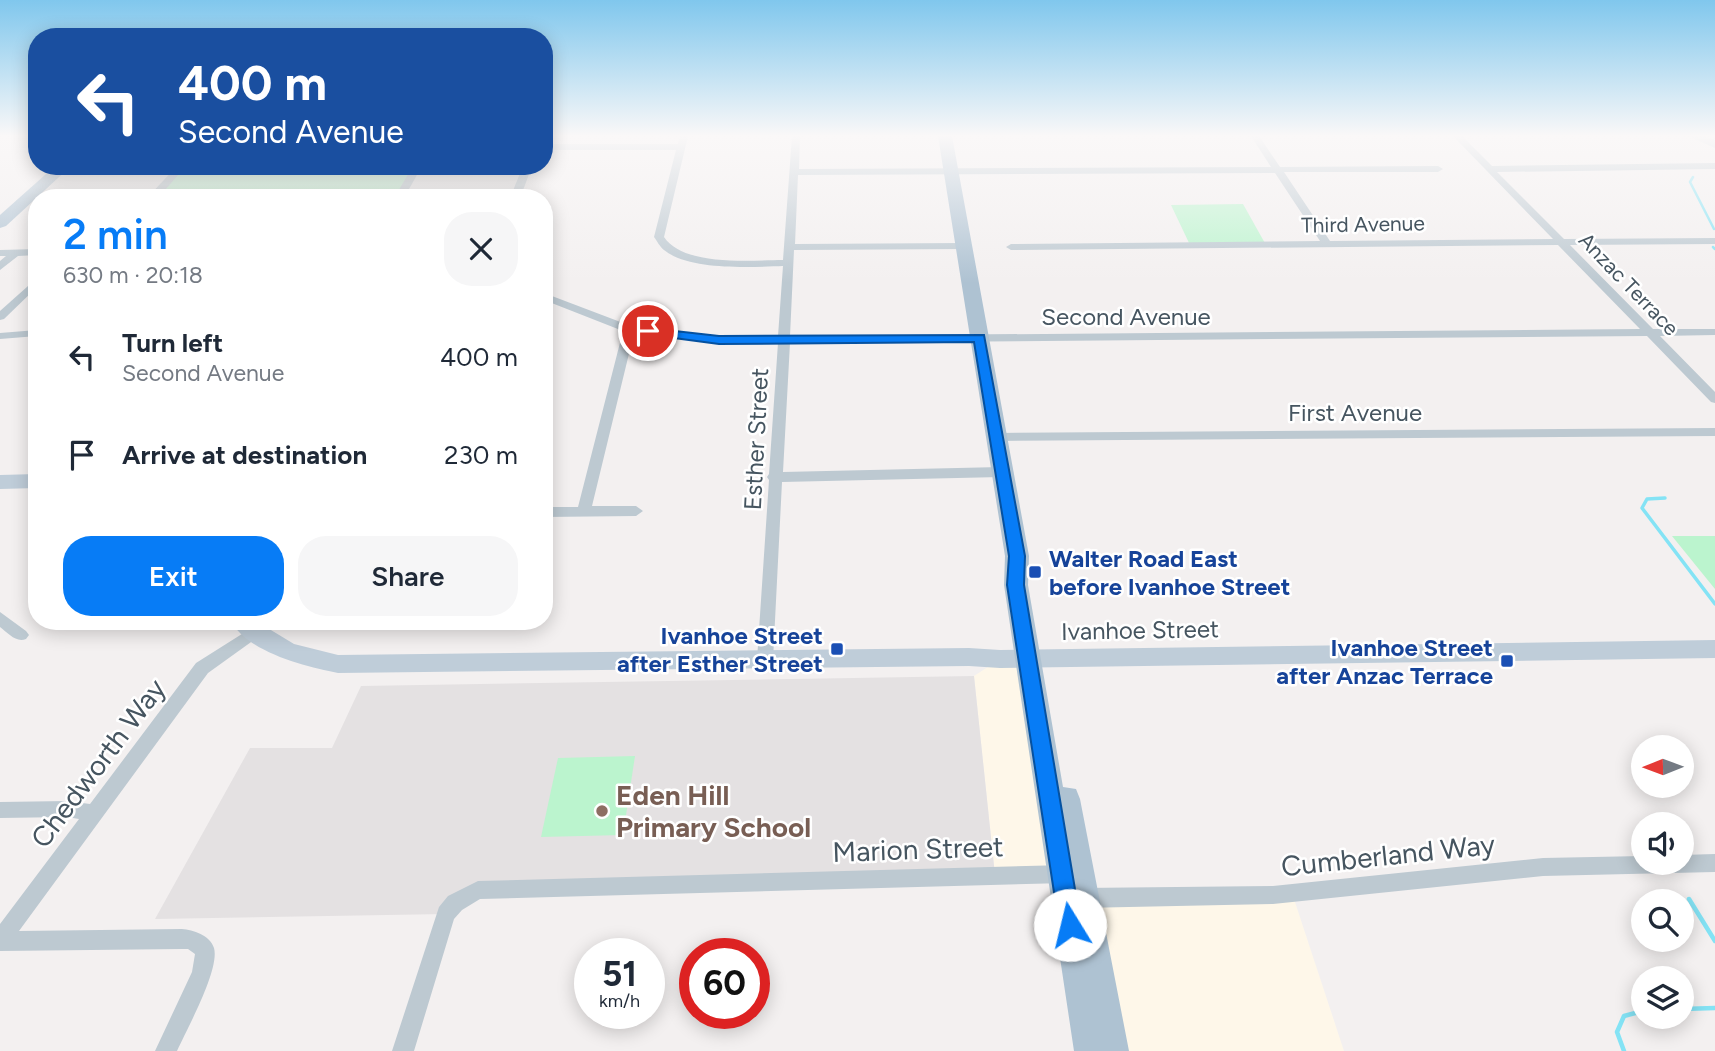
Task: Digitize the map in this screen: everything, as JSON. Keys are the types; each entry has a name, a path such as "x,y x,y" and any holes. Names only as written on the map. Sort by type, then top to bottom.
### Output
{"main road":[{"path":"0,208 27,185"},
{"path":"954,185 1017,556 1016,585 1035,658 1072,886 1091,1051"},
{"path":"0,223 28,198"},
{"path":"1072,886 1112,1051"}],"street":[{"path":"672,185 659,237 660,244 670,252 707,261 788,263"},
{"name":"Esther Street","path":"765,660 793,185"},
{"path":"1288,185 1327,244"},
{"name":"Anzac Terrace","path":"1506,185 1715,399"},
{"name":"Third Avenue","path":"1012,247 1715,241"},
{"path":"789,247 964,246"},
{"path":"0,253 28,252"},
{"path":"0,267 16,253"},
{"path":"0,317 28,290"},
{"name":"Second Avenue","path":"553,299 629,329 700,339 1715,332"},
{"path":"584,511 629,329"},
{"path":"0,336 28,335"},
{"name":"First Avenue","path":"995,437 1715,432"},
{"path":"774,477 1001,472"},
{"path":"0,482 28,481"},
{"path":"553,512 636,511"},
{"path":"0,618 21,635"},
{"name":"Chedworth Way","path":"0,941 92,813 202,668 244,630"},
{"name":"Ivanhoe Street","path":"252,630 292,653 338,664 1715,649"},
{"path":"0,810 67,809 92,813"},
{"name":"Cumberland Way","path":"1072,886 1273,895 1543,867 1715,863"},
{"name":"Marion Street","path":"403,1051 446,914 455,903 466,896 491,889 1072,886"},
{"path":"0,941 182,939 199,943 205,950 202,973 166,1051"}],"shaded area":[{"path":"1028,658 1062,874 995,875 974,676 1000,659"},
{"name":"Eden Hill Primary School","path":"974,676 995,875 491,889 446,914 155,919 250,748 332,748 361,686"},
{"path":"1292,893 1344,1051 1112,1051 1083,898"}],"green space":[{"path":"164,185 407,185 404,189 160,189"},
{"path":"1243,204 1266,245 1190,245 1171,205"},
{"path":"1672,536 1715,536 1715,589"},
{"path":"635,756 623,835 541,837 558,758"}],"waterway":[{"path":"1692,185 1714,229"},
{"path":"1665,498 1647,499 1642,508 1715,604"},
{"path":"1694,907 1715,941"},
{"path":"1694,1009 1715,1008"},
{"path":"1624,1051 1617,1032 1624,1016 1631,1014"}],"place":[{"name":"Walter Road East before Ivanhoe Street","path":"1035,572"},
{"name":"Ivanhoe Street after Esther Street","path":"837,649"},
{"name":"Ivanhoe Street after Anzac Terrace","path":"1507,661"},
{"name":"Eden Hill Primary School","path":"602,811"}],"route":[{"path":"648,331 719,340 979,338 1017,556 1016,585 1070,925"}]}
